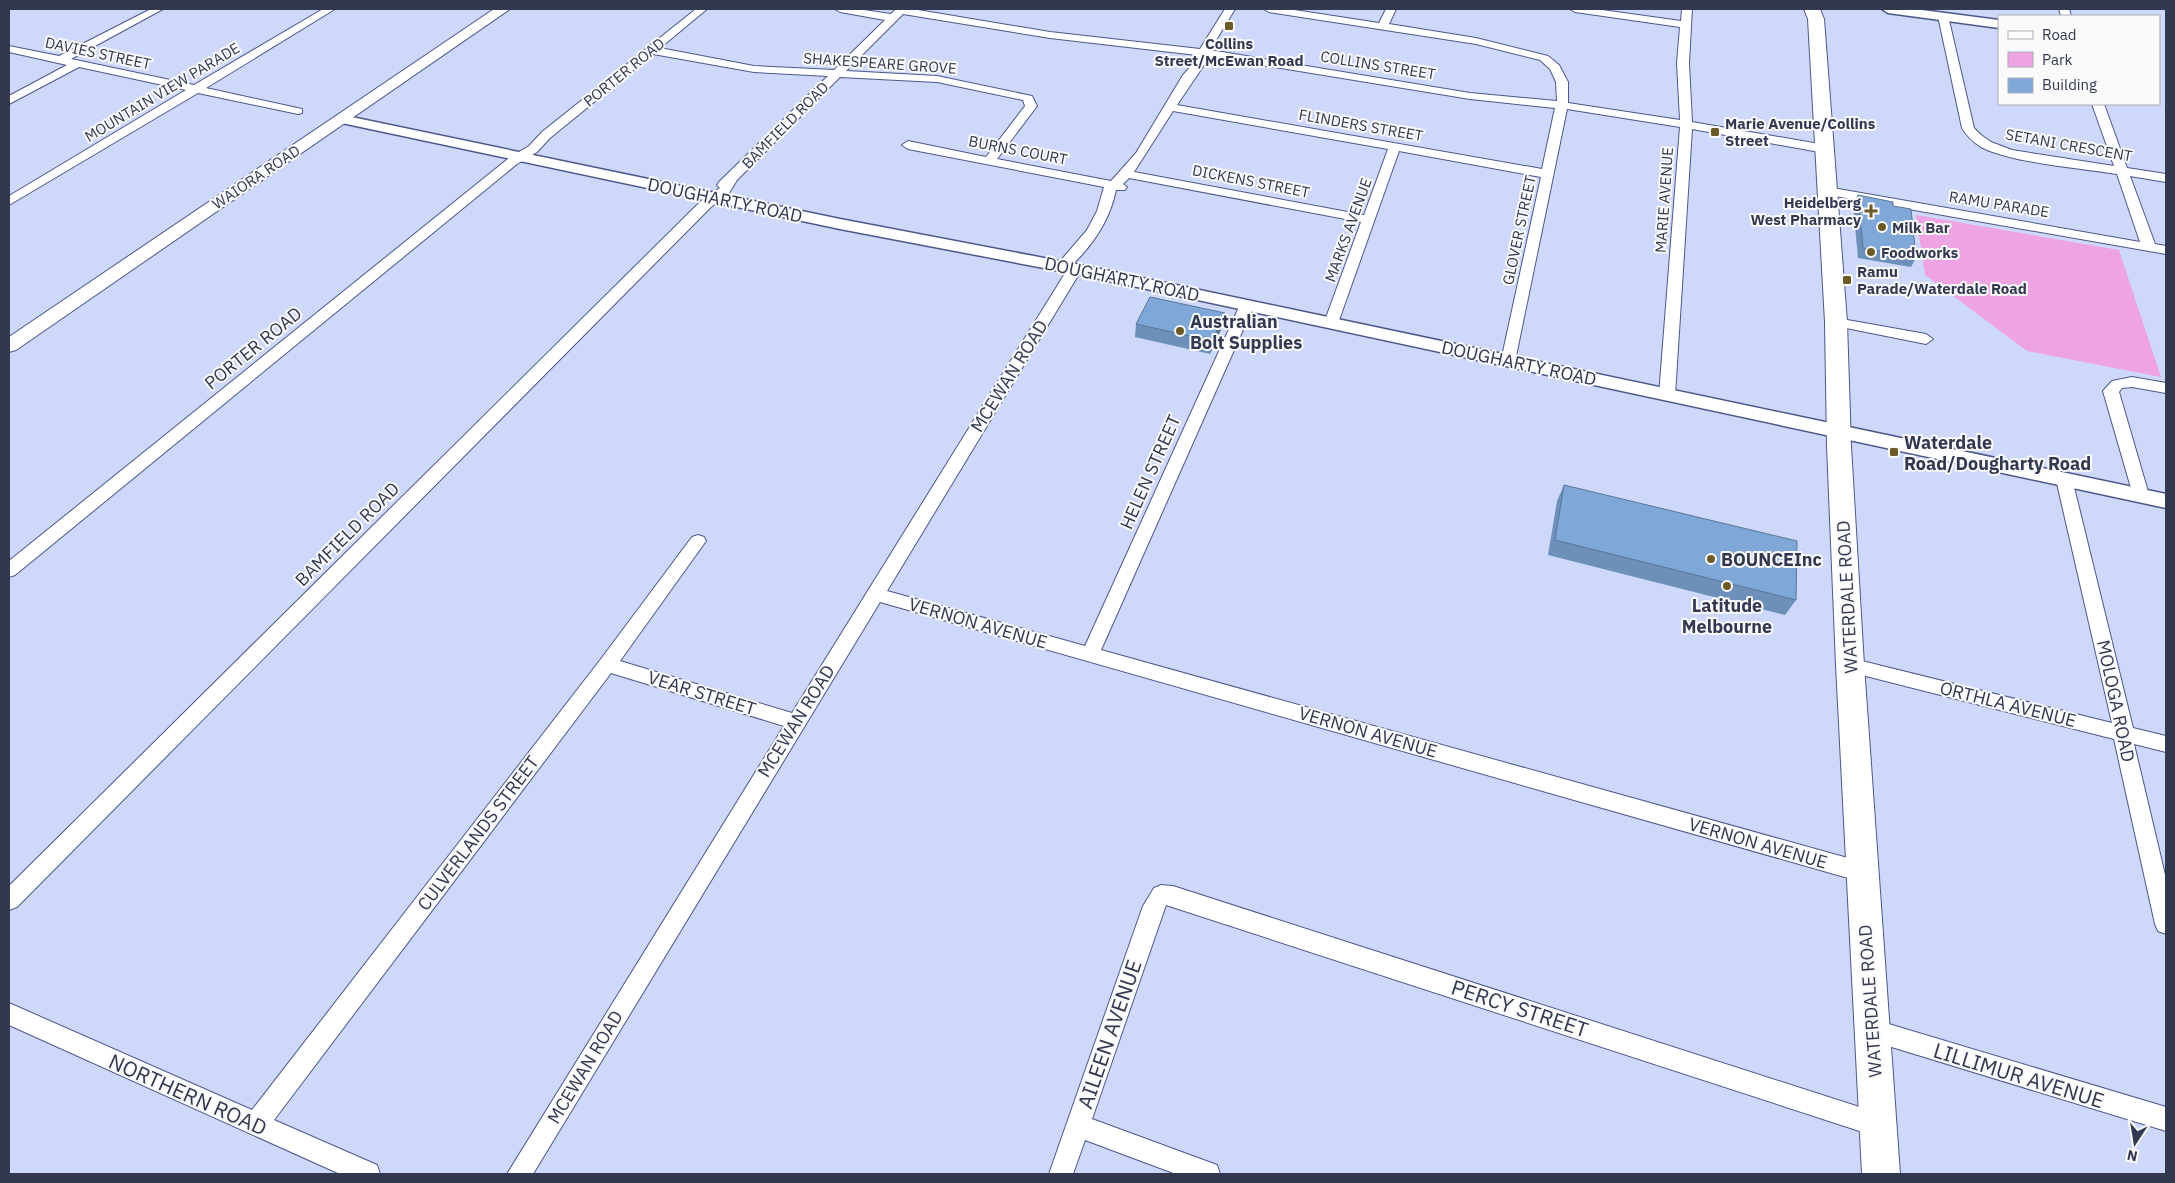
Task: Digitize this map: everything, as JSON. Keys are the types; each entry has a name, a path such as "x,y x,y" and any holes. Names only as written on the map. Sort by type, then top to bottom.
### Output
{"main road":[{"name":"WAIORA ROAD","path":"9,346 503,9"},
{"name":"WATERDALE ROAD","path":"1815,12 1836,322 1850,665 1881,1174"}],"street":[{"path":"61,60 158,9"},
{"name":"MOUNTAIN VIEW PARADE","path":"9,201 330,9"},
{"name":"PORTER ROAD","path":"9,570 520,156 533,149 546,135 702,9"},
{"name":"COLLINS STREET","path":"840,9 899,12 1464,95 1561,104 1824,147"},
{"path":"1132,175 1141,154 1189,75 1198,66 1202,55 1230,9"},
{"name":"GLOVER STREET","path":"1269,9 1502,46 1544,58 1551,63 1560,77 1563,97 1508,361"},
{"path":"1383,26 1391,9"},
{"path":"1575,9 1686,25"},
{"name":"MARIE AVENUE","path":"1667,394 1686,124 1683,63 1687,9"},
{"path":"1888,9 1998,24"},
{"name":"BAMFIELD ROAD","path":"9,900 713,197 725,190 732,178 899,12"},
{"name":"SETANI CRESCENT","path":"1943,16 1968,128 1974,137 1988,147 2011,153 2166,178"},
{"name":"DAVIES STREET","path":"9,49 298,111"},
{"name":"SHAKESPEARE GROVE","path":"651,50 747,68 932,78 1013,93 1028,98 1031,106 989,161"},
{"path":"9,101 77,64"},
{"path":"2098,105 2149,247"},
{"name":"FLINDERS STREET","path":"1170,107 1547,174"},
{"name":"DOUGHARTY ROAD","path":"342,118 713,197 1247,305 2166,500"},
{"name":"BURNS COURT","path":"908,146 1117,186"},
{"name":"MARKS AVENUE","path":"1331,323 1395,148"},
{"name":"DICKENS STREET","path":"1132,175 1369,220"},
{"name":"MCEWAN ROAD","path":"519,1174 1074,269 1084,246 1105,211 1114,203 1117,186 1132,175"},
{"name":"RAMU PARADE","path":"1827,192 2166,250"},
{"name":"MCEWAN ROAD","path":"1074,269 1084,246"},
{"name":"HELEN STREET","path":"1090,655 1247,305"},
{"path":"1836,322 1926,339"},
{"path":"2141,495 2111,391 2117,384 2127,382 2166,388"},
{"name":"MOLOGA ROAD","path":"2064,479 2124,733 2166,924"},
{"name":"CULVERLANDS STREET","path":"256,1124 607,664 698,541"},
{"name":"VERNON AVENUE","path":"875,594 1862,872"},
{"name":"VEAR STREET","path":"607,664 796,722"},
{"name":"ORTHLA AVENUE","path":"1850,665 2166,744"},
{"name":"AILEEN AVENUE","path":"1061,1174 1154,906 1160,895"},
{"name":"PERCY STREET","path":"1160,895 1173,896 1878,1125"},
{"name":"NORTHERN ROAD","path":"9,1014 368,1174"},
{"name":"LILLIMUR AVENUE","path":"1872,1030 2166,1120"},
{"path":"1077,1125 1208,1174"}],"green space":[{"path":"1916,215 2119,250 2161,377 2027,351 1925,275"}],"building":[{"path":"1858,195 1893,202 1893,206 1911,209 1916,258 1863,248"},
{"path":"1150,297 1225,313 1212,341 1136,324"},
{"name":"Latitude Melbourne","path":"1564,485 1797,541 1796,600 1555,540"}],"place":[{"name":"Collins Street/McEwan Road","path":"1229,26"},
{"name":"Marie Avenue/Collins Street","path":"1715,132"},
{"name":"Heidelberg West Pharmacy","path":"1871,211"},
{"name":"Milk Bar","path":"1882,227"},
{"name":"Foodworks","path":"1871,252"},
{"name":"Ramu Parade/Waterdale Road","path":"1847,280"},
{"name":"Australian Bolt Supplies","path":"1180,331"},
{"name":"Waterdale Road/Dougharty Road","path":"1894,452"},
{"name":"BOUNCEInc","path":"1711,559"},
{"name":"Latitude Melbourne","path":"1727,586"}]}
